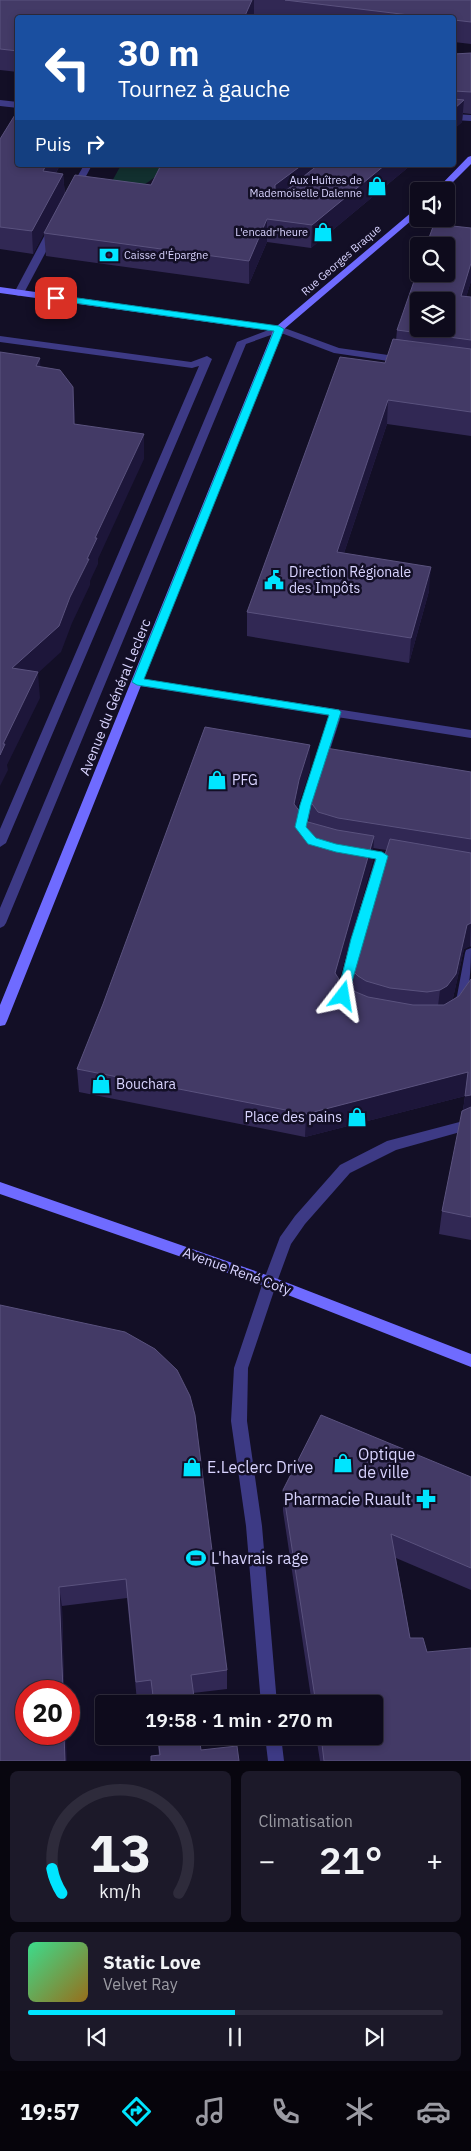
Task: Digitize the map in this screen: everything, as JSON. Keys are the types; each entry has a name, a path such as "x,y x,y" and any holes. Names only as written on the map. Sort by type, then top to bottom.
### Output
{"main road":[{"path":"449,182 471,159"},
{"path":"454,178 471,173"},
{"name":"Rue Georges Braque","path":"279,329 410,217"},
{"path":"0,290 279,329"},
{"name":"Avenue du Général Leclerc","path":"0,1021 279,329"},
{"name":"Avenue René Coty","path":"0,1188 270,1282 471,1361"}],"street":[{"path":"0,103 15,105"},
{"path":"456,117 471,118"},
{"path":"70,198 87,167"},
{"path":"19,292 56,223"},
{"path":"0,923 242,342 279,329 337,351 412,361"},
{"path":"0,339 192,365 207,359 0,843"},
{"path":"137,682 471,734"},
{"path":"312,841 301,827 306,805 336,712"},
{"path":"354,1008 348,1005 343,996 357,939 383,856"},
{"path":"450,1014 462,998 471,954"},
{"path":"268,1695 254,1526 239,1422 241,1368 270,1282 285,1241 345,1169 392,1145 471,1124"},
{"path":"274,1745 276,1761"}],"green space":[{"path":"120,167 163,167 153,179 139,187 105,194"}],"building":[{"path":"0,0 252,0 245,15 15,15 15,51 0,49"},
{"path":"285,0 471,0 471,22 456,20 456,15 409,15"},
{"path":"471,53 471,92 456,91 456,54"},
{"path":"456,99 464,100 456,107"},
{"path":"15,115 15,167 45,167 43,171 63,174 32,231 0,227 0,139"},
{"path":"160,167 299,167 275,185 275,192 284,192 315,167 383,167 312,225 267,219 249,261 44,233 75,175 151,185"},
{"path":"433,227 471,228 471,263 461,296 471,297 471,340 449,337 455,337 455,292 410,292 414,282 455,282 455,237 429,237"},
{"path":"410,293 410,332 397,330"},
{"path":"393,339 471,349 471,412 388,400 337,552 431,567 411,638 247,612 340,357 385,363"},
{"path":"0,352 40,358 36,366 60,370 73,387 74,424 144,434 95,538 97,538 87,559 89,559 70,597 59,626 12,668 38,672 3,744 5,744 0,755"},
{"path":"205,727 310,745 294,804 308,822 337,830 374,836 335,973 344,987 368,997 413,1005 444,1005 459,996 471,979 471,1095 465,1096 468,1072 306,1114 77,1069 103,1004"},
{"path":"326,748 471,772 471,839 338,818 318,812 310,801"},
{"path":"390,839 471,853 471,923 467,925 456,974 447,986 440,990 427,992 390,988 366,981 353,971 366,915"},
{"path":"471,1107 471,1217 442,1211 462,1111"},
{"path":"0,1305 125,1332 155,1349 177,1370 190,1396 195,1415 227,1670 191,1675 194,1695 153,1695 151,1680 136,1682 126,1579 59,1587 63,1680 15,1680 15,1745 64,1745 65,1761 0,1761"},
{"path":"321,1415 471,1477 471,1568 391,1534 410,1638 423,1638 427,1652 471,1648 471,1761 324,1761 322,1745 383,1745 383,1695 315,1695 283,1490"},
{"path":"159,1745 200,1745 201,1750 237,1746 239,1761 151,1761 151,1756 160,1755"}],"place":[{"name":"Aux Huîtres de Mademoiselle Dalenne","path":"377,186"},
{"name":"L'encadr'heure","path":"323,232"},
{"name":"Caisse d'Épargne","path":"109,255"},
{"name":"Direction Régionale des Impôts","path":"274,580"},
{"name":"PFG","path":"217,780"},
{"name":"Bouchara","path":"101,1084"},
{"name":"Place des pains","path":"357,1117"},
{"name":"Optique de ville","path":"343,1463"},
{"name":"E.Leclerc Drive","path":"192,1467"},
{"name":"Pharmacie Ruault","path":"426,1499"},
{"name":"L'havrais rage","path":"196,1558"}],"route":[{"path":"56,298 279,329 137,682 336,712 306,805 301,827 312,841 336,848 382,856 357,939 343,996"}]}
